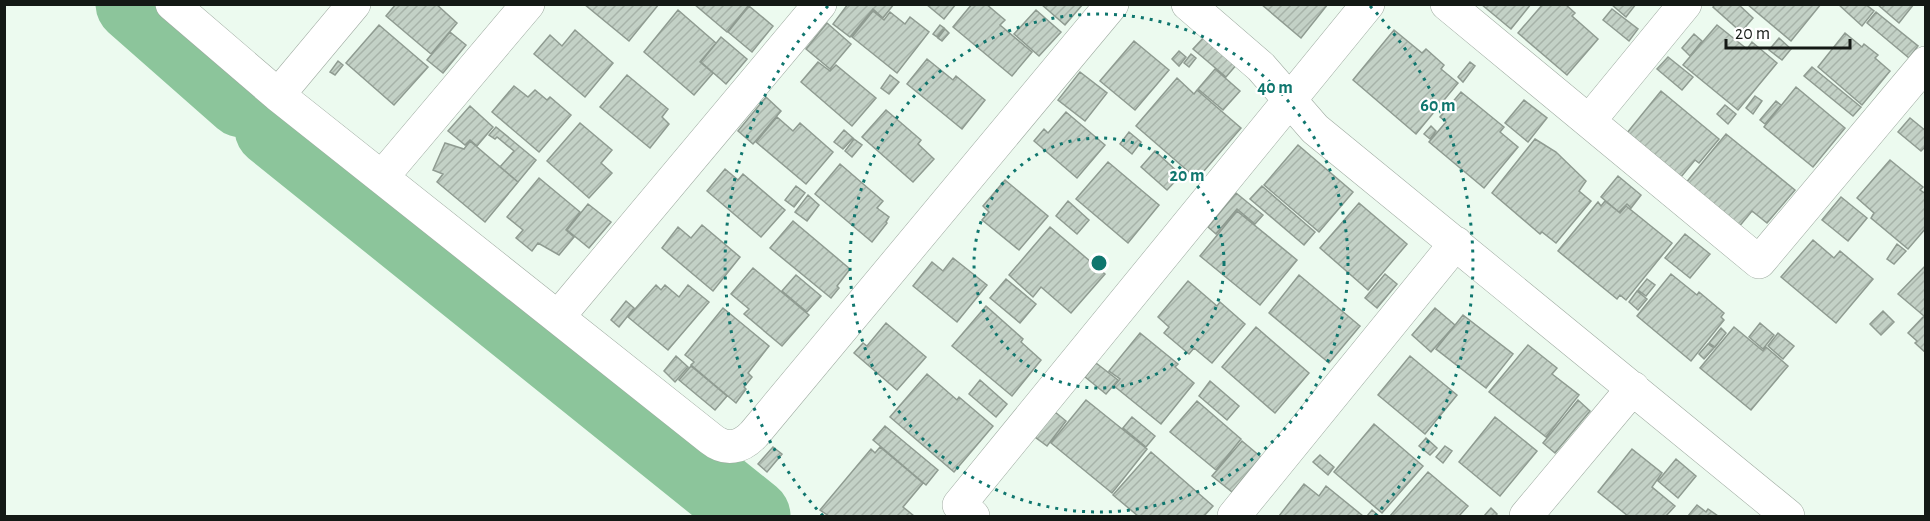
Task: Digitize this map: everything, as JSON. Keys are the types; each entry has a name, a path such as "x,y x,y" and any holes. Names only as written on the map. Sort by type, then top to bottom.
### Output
{"street":[{"path":"172,4 278,95 717,444 728,447 742,444 754,434 1112,4"},
{"path":"278,95 354,4"},
{"path":"382,177 528,4"},
{"path":"558,317 820,4"},
{"path":"1188,4 1262,67 1315,129 1788,516"},
{"path":"973,516 959,505 1368,4"},
{"path":"1447,4 1760,262 1926,63"},
{"path":"1589,121 1685,4"},
{"path":"1234,516 1456,243"},
{"path":"1527,516 1633,388"}],"building":[{"path":"396,4 436,4 457,23 431,54 386,16"},
{"path":"584,4 659,4 629,41"},
{"path":"694,4 746,4 748,6 727,32"},
{"path":"848,4 894,4 883,18 873,9 850,37 833,24"},
{"path":"926,4 956,4 944,19"},
{"path":"972,4 986,4 1005,20 1000,25 1032,52 1012,76 953,27"},
{"path":"1041,4 1083,4 1065,25"},
{"path":"1261,4 1328,4 1301,38"},
{"path":"1481,4 1531,4 1511,29"},
{"path":"1543,4 1565,4 1575,13 1572,16 1598,39 1567,75 1518,33"},
{"path":"1611,4 1636,4 1626,17"},
{"path":"1715,4 1738,4 1753,18 1741,32 1713,7"},
{"path":"1747,4 1821,4 1791,41"},
{"path":"1838,4 1865,4 1874,11 1862,26"},
{"path":"1877,4 1914,4 1899,23"},
{"path":"749,6 773,26 752,52 728,32"},
{"path":"1612,9 1638,29 1629,41 1603,20"},
{"path":"678,10 716,43 700,62 713,73 694,95 644,52"},
{"path":"1036,10 1061,32 1039,56 1014,34"},
{"path":"873,11 884,20 890,12 905,24 910,17 929,32 897,73 852,37"},
{"path":"1876,12 1918,46 1909,58 1867,23"},
{"path":"827,23 851,44 830,69 806,49"},
{"path":"379,25 428,67 394,105 346,63"},
{"path":"940,25 944,28 937,37 933,34"},
{"path":"1717,25 1747,49 1752,42 1777,63 1738,110 1683,65"},
{"path":"945,29 949,33 942,41 938,38"},
{"path":"575,30 613,63 585,97 534,54 550,35 562,46"},
{"path":"1394,30 1422,53 1426,49 1444,65 1441,69 1458,83 1416,134 1353,80"},
{"path":"450,32 466,45 443,73 427,60"},
{"path":"1845,33 1862,47 1864,44 1878,55 1875,58 1890,71 1862,105 1818,67"},
{"path":"1694,34 1702,41 1690,56 1682,48"},
{"path":"1205,36 1237,64 1226,77 1193,49"},
{"path":"721,37 747,59 726,84 701,62"},
{"path":"1779,38 1791,49 1782,60 1769,50"},
{"path":"1134,41 1169,70 1135,110 1100,81"},
{"path":"1179,51 1186,57 1179,66 1172,59"},
{"path":"1191,54 1196,58 1189,67 1184,63"},
{"path":"1668,57 1693,77 1682,90 1657,69"},
{"path":"927,59 953,80 956,76 985,100 962,129 907,84"},
{"path":"338,61 343,65 335,75 330,72"},
{"path":"818,62 830,71 836,65 876,98 852,126 801,82"},
{"path":"1470,62 1475,66 1463,82 1458,77"},
{"path":"1812,67 1861,107 1853,116 1804,76"},
{"path":"1215,69 1240,91 1223,110 1198,89"},
{"path":"1080,72 1107,93 1085,121 1058,100"},
{"path":"627,75 668,109 662,117 669,124 650,148 600,107"},
{"path":"890,75 899,82 889,94 881,88"},
{"path":"1177,78 1194,94 1197,90 1241,128 1197,179 1136,126"},
{"path":"514,86 528,97 535,90 547,100 550,97 571,115 539,152 492,112"},
{"path":"1796,87 1845,128 1813,167 1764,127"},
{"path":"1661,91 1719,139 1699,163 1695,160 1681,177 1627,133"},
{"path":"1461,92 1504,127 1500,132 1518,147 1484,188 1429,142 1446,122 1440,117"},
{"path":"1755,96 1762,101 1753,114 1746,108"},
{"path":"766,97 781,111 753,144 738,131"},
{"path":"1524,100 1547,118 1528,142 1505,123"},
{"path":"1776,101 1781,105 1765,124 1760,120"},
{"path":"1725,105 1736,114 1728,124 1717,114"},
{"path":"470,106 493,127 477,146 470,140 465,145 448,131"},
{"path":"886,110 921,140 918,144 934,159 913,182 862,137"},
{"path":"1066,112 1105,145 1077,178 1034,141 1044,129 1048,133"},
{"path":"777,117 793,131 800,123 833,152 806,184 756,142"},
{"path":"1910,118 1926,131 1926,146 1921,151 1898,132"},
{"path":"580,123 612,150 601,163 612,173 589,198 547,161"},
{"path":"1431,126 1436,131 1430,139 1424,134"},
{"path":"496,127 536,160 518,182 500,167 514,151 497,137 495,139 489,135"},
{"path":"844,130 853,138 843,149 834,142"},
{"path":"1129,132 1141,142 1132,154 1120,144"},
{"path":"1726,134 1795,190 1767,223 1752,211 1738,228 1685,184"},
{"path":"854,139 862,145 852,157 845,151"},
{"path":"1535,139 1556,152 1586,181 1579,191 1591,201 1556,243 1542,232 1540,234 1492,193"},
{"path":"470,141 518,182 485,222 437,182 443,174 433,170 445,143 464,149"},
{"path":"1298,145 1353,192 1319,232 1264,185"},
{"path":"1155,151 1181,175 1167,190 1141,167"},
{"path":"1890,160 1923,187 1920,190 1926,194 1926,228 1908,249 1871,218 1874,213 1857,198"},
{"path":"1108,162 1159,205 1128,243 1076,199"},
{"path":"840,164 883,201 877,208 889,217 872,242 815,194"},
{"path":"725,169 738,180 743,174 785,210 761,237 707,191"},
{"path":"1618,176 1641,195 1631,208 1627,204 1619,212 1601,197"},
{"path":"539,178 580,212 566,230 574,237 559,255 538,243 532,251 516,238 523,230 507,217"},
{"path":"1005,180 1048,216 1019,250 982,220 989,212 983,206"},
{"path":"796,186 805,193 794,207 785,200"},
{"path":"1262,186 1315,232 1304,245 1250,199"},
{"path":"1236,193 1263,215 1255,224 1237,209 1216,234 1208,227"},
{"path":"808,195 819,205 807,221 795,212"},
{"path":"1841,197 1867,218 1848,241 1822,220"},
{"path":"1068,201 1089,220 1077,234 1056,216"},
{"path":"1605,201 1620,213 1626,206 1672,243 1626,300 1620,295 1617,299 1558,251 1598,202 1601,206"},
{"path":"1359,203 1407,244 1368,290 1320,248"},
{"path":"588,204 611,222 589,248 567,230"},
{"path":"1237,211 1297,260 1260,305 1200,256"},
{"path":"793,221 850,269 831,298 770,248"},
{"path":"702,225 740,257 713,291 662,248 678,227 691,238"},
{"path":"1050,227 1105,274 1071,313 1041,287 1033,297 1009,275"},
{"path":"1685,234 1710,254 1690,278 1665,258"},
{"path":"1813,240 1834,258 1840,251 1873,279 1836,323 1781,277"},
{"path":"1897,244 1906,251 1894,264 1887,259"},
{"path":"953,258 987,285 957,322 913,286 932,262 943,271"},
{"path":"1926,265 1926,353 1908,333 1924,316 1898,294"},
{"path":"753,268 809,315 782,346 744,314 749,309 731,294"},
{"path":"1385,274 1397,284 1377,308 1365,298"},
{"path":"1671,274 1697,295 1699,292 1724,313 1721,317 1724,320 1691,361 1637,316"},
{"path":"796,275 821,296 807,312 782,291"},
{"path":"1299,275 1360,326 1329,363 1269,313"},
{"path":"1006,279 1036,304 1020,323 990,298"},
{"path":"1647,279 1655,285 1646,296 1638,290"},
{"path":"1188,281 1217,306 1220,302 1245,324 1212,363 1194,348 1189,354 1164,333 1169,327 1158,317"},
{"path":"656,285 661,290 665,285 679,297 688,285 709,302 668,350 628,317"},
{"path":"1637,291 1647,299 1638,310 1629,302"},
{"path":"626,301 634,308 619,327 611,320"},
{"path":"986,306 1023,339 1021,342 1041,360 1012,396 952,346"},
{"path":"723,308 769,346 748,373 752,377 736,403 691,365 694,362 685,355"},
{"path":"1435,308 1455,325 1431,352 1412,335"},
{"path":"1883,311 1894,322 1881,335 1870,324"},
{"path":"1463,315 1513,354 1486,388 1436,349"},
{"path":"886,323 926,357 897,390 854,353 863,343 867,346"},
{"path":"1760,323 1774,335 1763,349 1749,337"},
{"path":"1256,327 1309,373 1275,413 1222,367"},
{"path":"1734,327 1763,351 1766,347 1788,366 1751,410 1700,368"},
{"path":"1721,328 1726,333 1715,347 1709,343"},
{"path":"1140,333 1178,364 1175,367 1194,383 1161,424 1114,386 1120,379 1109,371"},
{"path":"1778,333 1794,346 1783,359 1768,346"},
{"path":"1708,344 1714,348 1704,359 1699,354"},
{"path":"1528,345 1557,368 1552,374 1579,395 1546,437 1489,392"},
{"path":"676,356 688,367 675,382 664,371"},
{"path":"1410,356 1457,395 1425,434 1378,395"},
{"path":"1096,363 1118,380 1106,394 1085,377"},
{"path":"691,366 727,396 715,410 679,380"},
{"path":"927,374 957,400 959,397 993,426 954,472 890,417"},
{"path":"980,380 1007,404 996,417 969,394"},
{"path":"1210,381 1239,406 1227,420 1199,396"},
{"path":"1086,400 1147,449 1112,493 1051,443"},
{"path":"1578,400 1590,411 1555,453 1543,443"},
{"path":"1197,401 1241,439 1216,470 1170,432"},
{"path":"1055,412 1066,421 1047,446 1035,437"},
{"path":"1132,417 1155,436 1146,447 1123,428"},
{"path":"1495,417 1537,451 1500,496 1459,462"},
{"path":"1374,424 1423,466 1382,513 1334,472"},
{"path":"885,426 938,470 926,485 873,440"},
{"path":"1426,438 1437,448 1430,455 1419,446"},
{"path":"1242,441 1261,457 1232,492 1212,476"},
{"path":"1445,446 1452,451 1443,463 1436,457"},
{"path":"773,447 782,454 767,472 758,464"},
{"path":"880,447 923,483 903,507 914,516 829,516 820,510 871,449 875,453"},
{"path":"1632,449 1662,473 1652,487 1675,506 1666,516 1628,516 1598,492"},
{"path":"1151,452 1213,506 1204,516 1138,516 1113,495"},
{"path":"1320,455 1334,467 1328,475 1313,462"},
{"path":"1676,459 1696,476 1678,498 1658,481"},
{"path":"1428,472 1468,506 1459,516 1390,516"},
{"path":"1304,484 1319,496 1326,486 1363,516 1279,516"},
{"path":"1697,505 1706,512 1708,509 1718,516 1688,516"},
{"path":"1491,508 1497,514 1484,516"},
{"path":"1372,510 1379,516 1367,516"}],"waterway":[{"path":"133,4 242,100"},
{"path":"272,129 753,516"}]}
